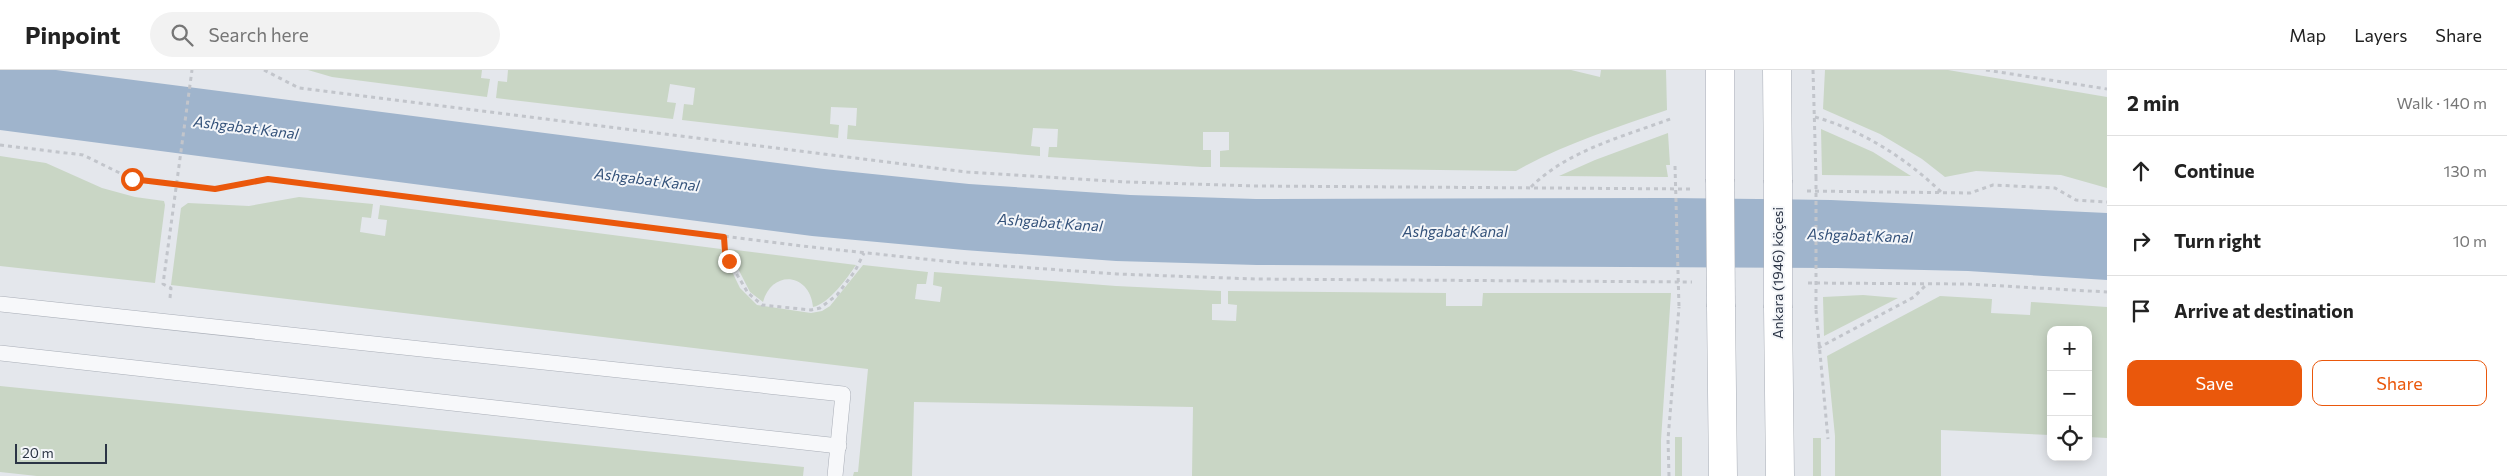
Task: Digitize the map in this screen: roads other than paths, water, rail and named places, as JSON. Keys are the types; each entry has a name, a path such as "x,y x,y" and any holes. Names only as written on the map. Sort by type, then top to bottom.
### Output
{"main road":[{"path":"1720,70 1708,184 1721,307 1723,476"},
{"name":"Ankara (1946) köçesi","path":"1776,70 1780,476"}],"lane":[{"path":"0,304 842,394 835,476"},
{"path":"0,353 839,446"}],"water":[{"name":"Ashgabat Kanal","path":"0,70 56,70 824,169 969,184 1130,195 1256,199 1669,198 1831,200 2107,213 2107,280 1968,271 1836,268 1257,265 1116,261 812,236 0,130"}]}
